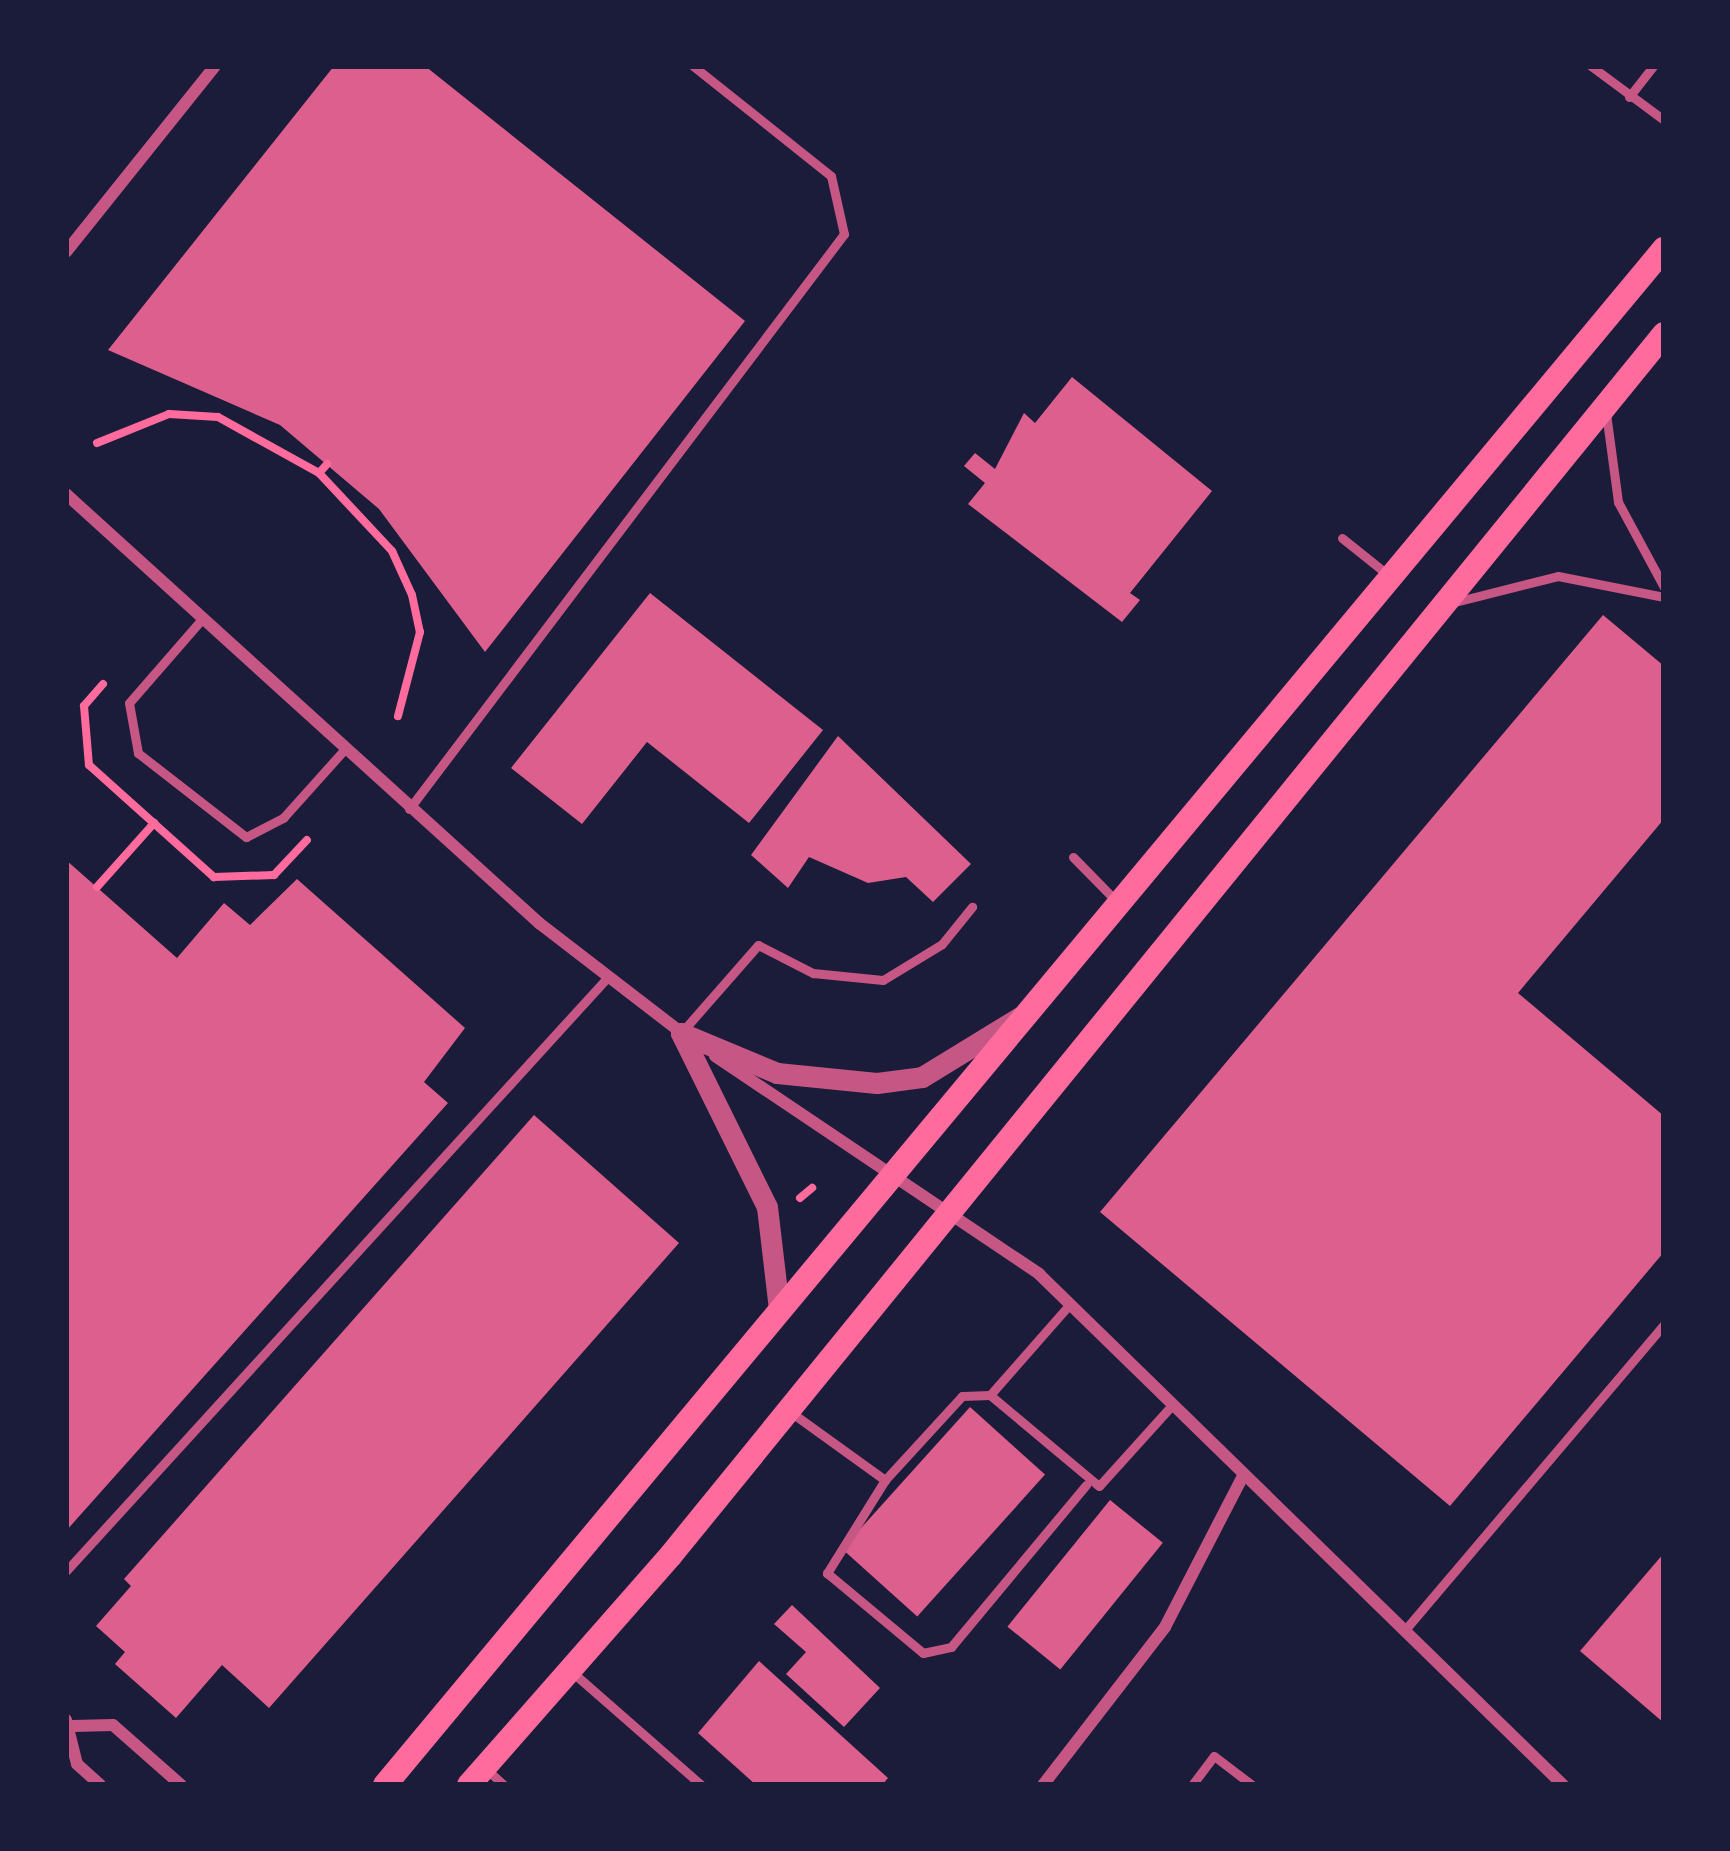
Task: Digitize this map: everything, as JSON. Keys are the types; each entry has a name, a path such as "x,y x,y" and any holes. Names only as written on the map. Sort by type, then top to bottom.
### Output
{"main road":[{"path":"385,1785 889,1174 1664,249"},
{"path":"486,1780 1664,334"}],"street":[{"path":"66,252 214,66"},
{"path":"66,494 344,750 606,980 1070,1304 1563,1785"},
{"path":"681,1033 777,1073 878,1082 922,1077 1022,1016"},
{"path":"681,1033 767,1207 779,1309"},
{"path":"1042,1785 1165,1627 1244,1474"},
{"path":"100,1785 77,1764 69,1723 113,1725 182,1785"}],"lane":[{"path":"409,808 844,234 831,176 693,66"},
{"path":"1591,66 1664,120"},
{"path":"1629,97 1653,66"},
{"path":"1605,406 1618,502 1664,587"},
{"path":"1342,538 1392,578"},
{"path":"1440,605 1558,576 1664,597"},
{"path":"202,620 129,703 138,753 246,837 284,818 344,750"},
{"path":"1072,857 1118,903"},
{"path":"681,1033 758,945 813,973 883,980 942,944 972,907"},
{"path":"66,1571 606,980"},
{"path":"990,1395 1070,1304"},
{"path":"1404,1630 1664,1324"},
{"path":"1086,1485 951,1647 923,1653 827,1573 885,1480 962,1396 990,1395 1086,1485 1099,1486 1173,1404"},
{"path":"788,1410 885,1480"},
{"path":"571,1672 700,1785"},
{"path":"1192,1785 1214,1756 1252,1785"}],"path":[{"path":"97,443 169,414 218,417 319,473 392,551 412,595 421,632 398,716"},
{"path":"319,473 327,464"},
{"path":"97,887 154,823"},
{"path":"812,1188 804,1197 817,1207"}],"building":[{"path":"334,66 425,66 745,321 485,652 379,509 280,425 108,350"},
{"path":"1072,377 1212,491 1130,593 1140,600 1122,622 968,504 985,483 964,466 975,453 995,469 1024,413 1035,423"},
{"path":"650,593 823,730 749,823 647,742 582,824 511,768"},
{"path":"1603,615 1664,666 1664,819 1518,993 1664,1116 1664,1252 1450,1506 1100,1212"},
{"path":"838,736 971,864 933,902 906,877 868,883 809,857 788,888 751,855"},
{"path":"66,860 177,958 224,903 250,925 297,879 465,1028 424,1082 448,1103 66,1531"},
{"path":"534,1115 679,1243 269,1708 222,1665 176,1718 115,1664 125,1652 96,1626 131,1586 124,1579"},
{"path":"970,1407 1045,1475 917,1617 842,1549"},
{"path":"1110,1500 1163,1543 1060,1669 1007,1627"},
{"path":"1664,1553 1664,1723 1580,1651"},
{"path":"792,1605 880,1688 844,1727 786,1674 806,1652 774,1624"},
{"path":"759,1661 888,1778 882,1785 756,1785 698,1733"}]}
